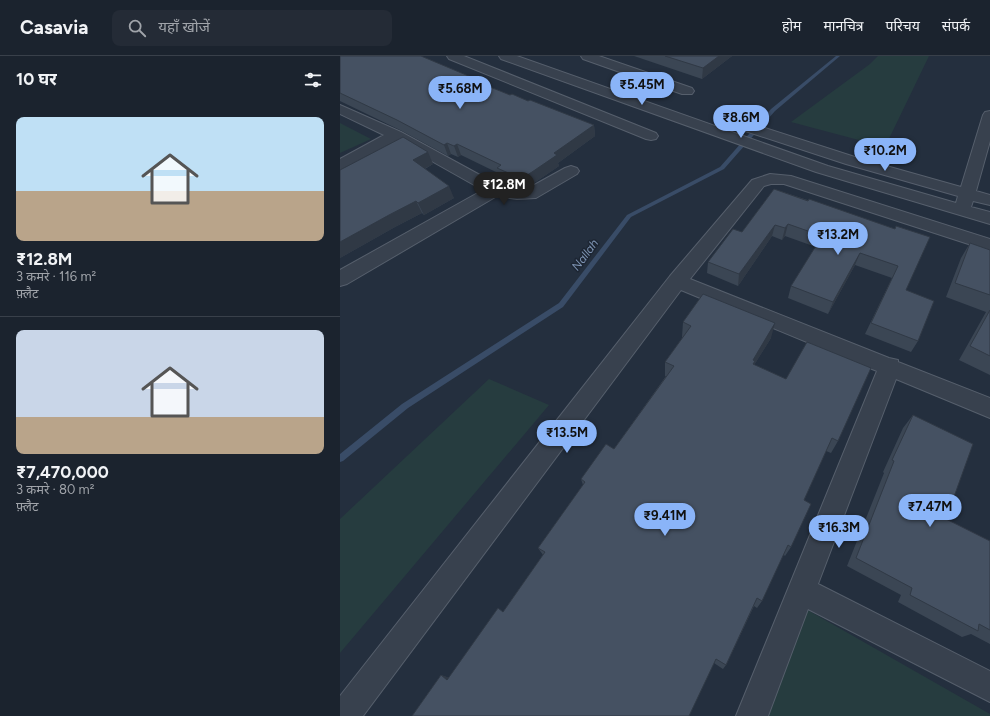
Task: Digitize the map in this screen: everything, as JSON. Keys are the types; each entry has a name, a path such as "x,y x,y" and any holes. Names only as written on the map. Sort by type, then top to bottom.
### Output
{"street":[{"path":"453,56 651,136"},
{"path":"505,56 809,164 990,218"},
{"path":"568,79 583,70 596,57 687,91"},
{"path":"583,70 640,92 689,108"},
{"path":"340,109 396,135 495,190 517,194 530,194 571,170"},
{"path":"962,210 990,115"},
{"path":"717,117 852,161 990,200"},
{"path":"340,165 396,135"},
{"path":"785,179 796,174 809,164"},
{"path":"973,172 990,177"},
{"path":"344,716 677,281 758,183 770,179 785,179 990,245"},
{"path":"340,279 495,190"},
{"path":"677,281 890,366 990,408"},
{"path":"752,716 890,366"},
{"path":"802,590 990,687"}],"green space":[{"path":"878,56 929,56 885,147 791,122 870,64"},
{"path":"340,123 371,139 340,153"},
{"path":"489,379 549,405 340,653 340,519"},
{"path":"804,608 990,714 990,716 760,716"}],"building":[{"path":"340,56 421,56 471,77 468,78 510,95 512,94 528,101 530,100 594,125 554,153 557,155 524,177 513,175 497,168 501,165 457,144 454,146 447,143 444,145 397,120 340,93"},
{"path":"665,56 719,56 703,68"},
{"path":"403,137 428,152 413,160 449,186 418,203 416,201 340,242 340,170"},
{"path":"774,189 808,201 809,199 895,229 896,226 930,237 906,290 934,301 918,341 871,323 898,266 860,253 833,302 791,286 822,236 788,224 785,228 775,225 739,274 708,262 733,229 742,232"},
{"path":"970,243 990,250 990,295 955,283"},
{"path":"703,294 775,323 753,360 755,361 753,364 786,379 807,342 871,368 838,441 832,438 804,500 811,504 791,547 788,545 762,601 757,598 726,665 716,659 689,716 412,716 441,675 447,680 498,608 503,612 545,552 538,548 585,482 581,479 606,444 614,449 674,366 665,362 691,326 683,322"},
{"path":"990,310 990,356 970,346"},
{"path":"913,415 973,444 946,519 990,541 990,630 979,624 978,631 910,595 912,588 856,558 894,461 892,460"}],"waterway":[{"name":"Nallah","path":"340,459 405,406 561,305 629,216 722,168 773,110 838,56"}]}
